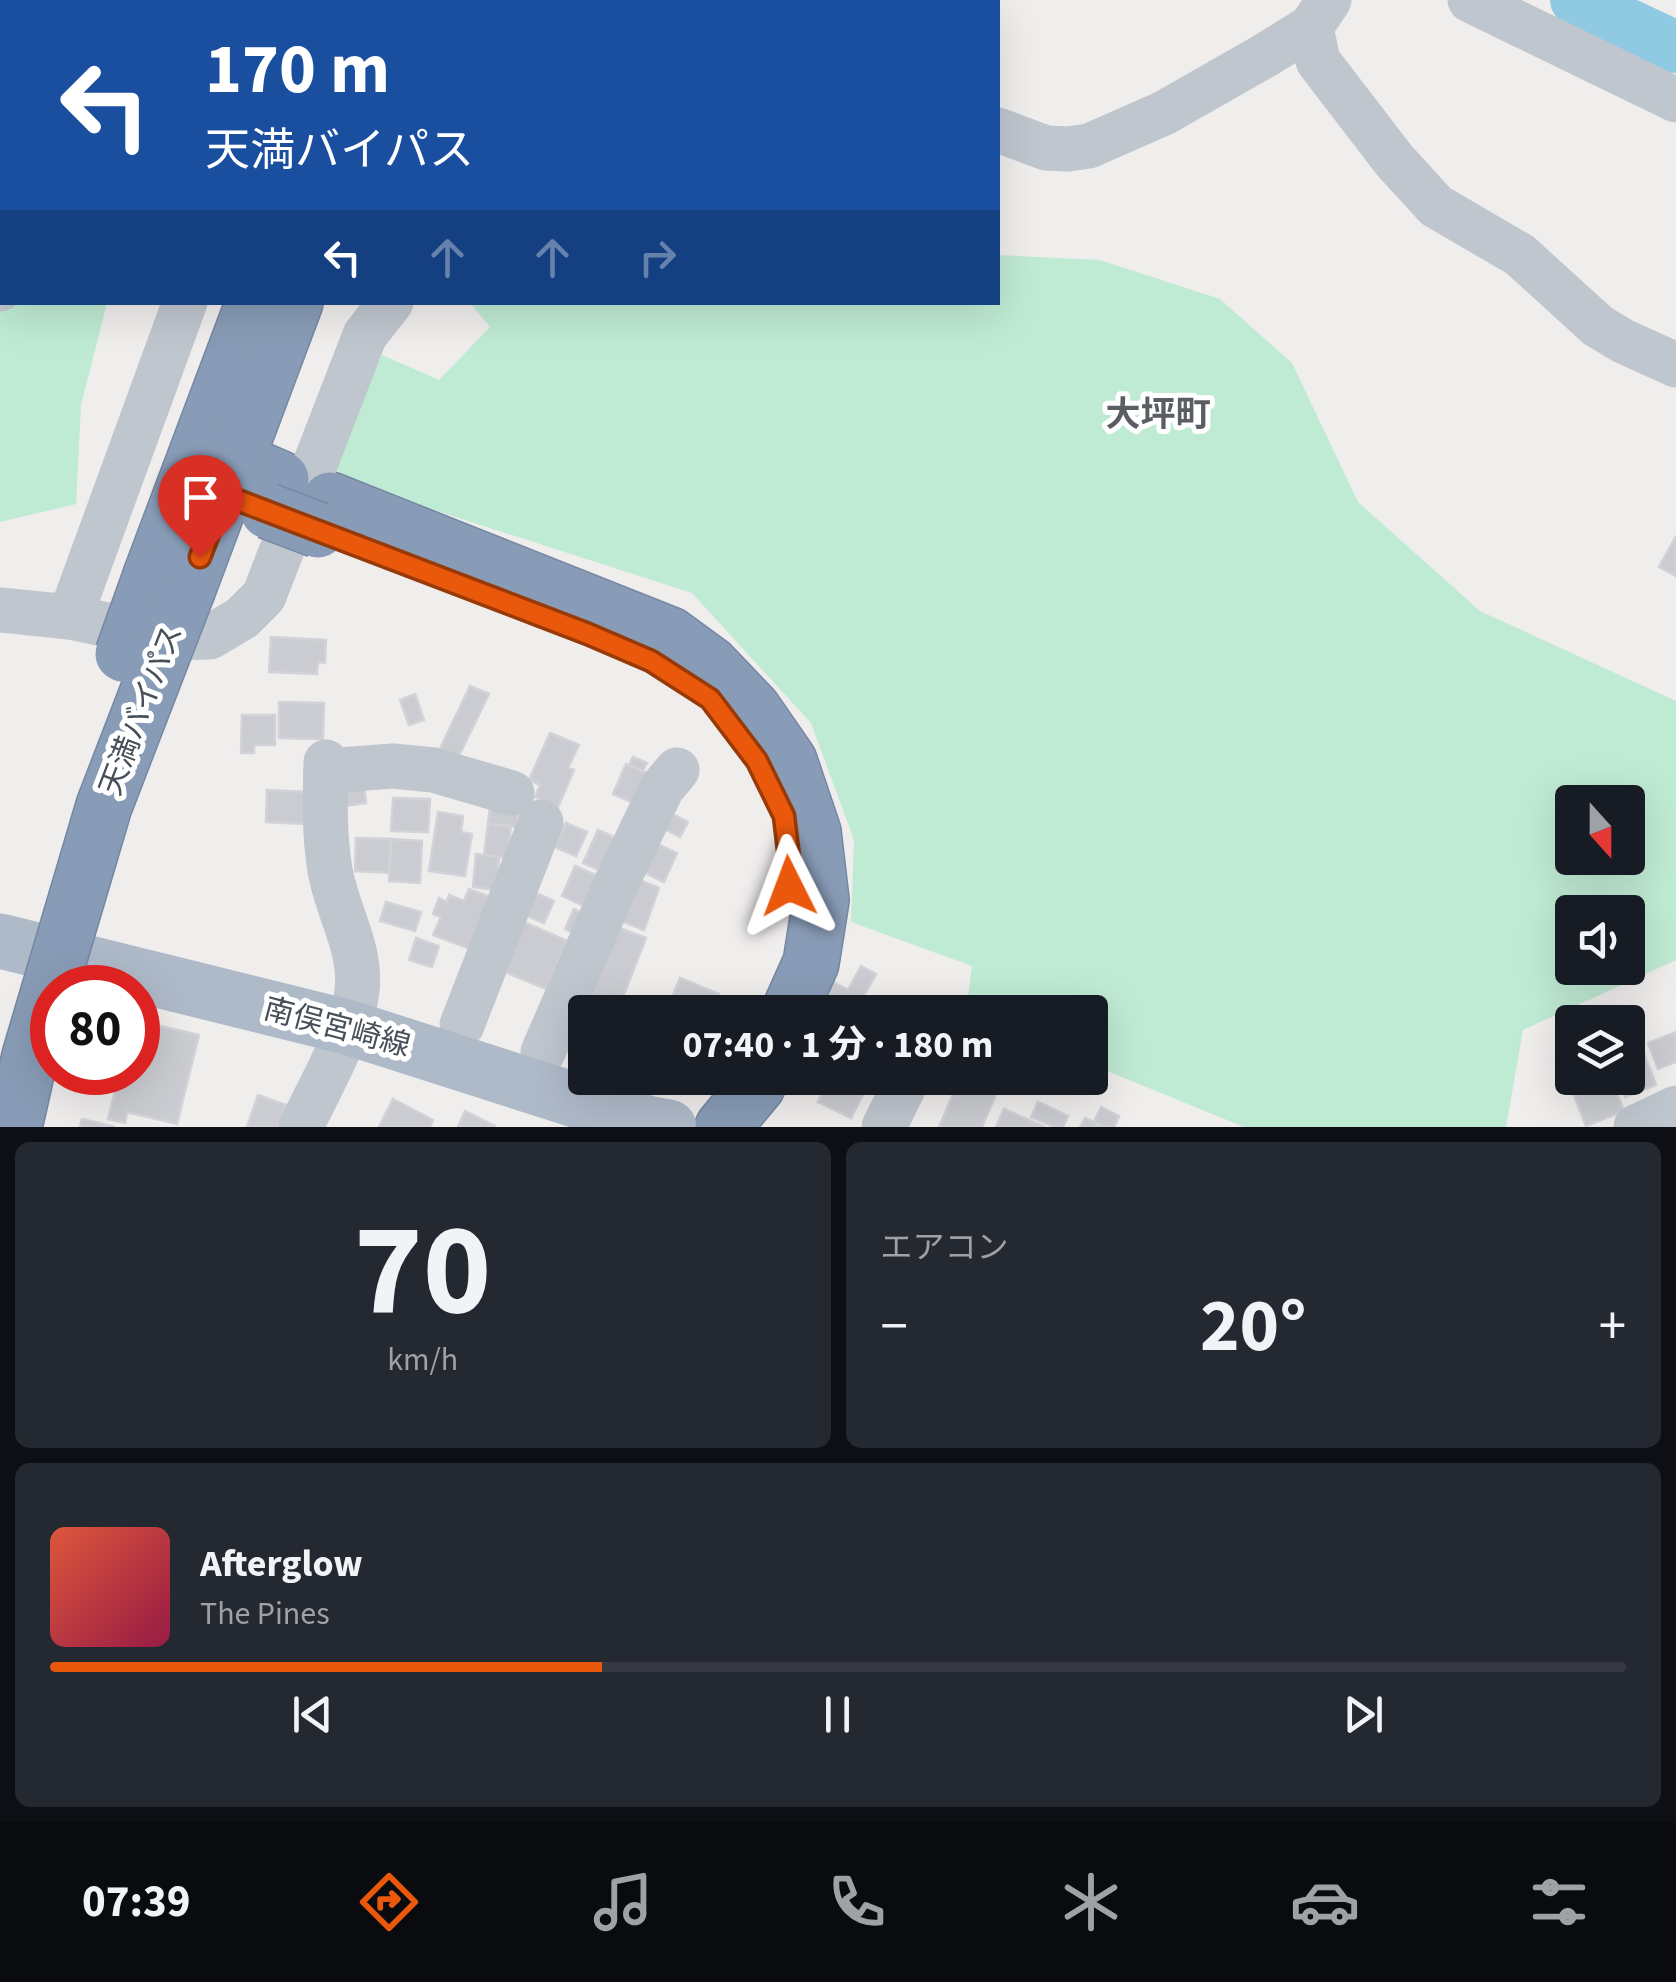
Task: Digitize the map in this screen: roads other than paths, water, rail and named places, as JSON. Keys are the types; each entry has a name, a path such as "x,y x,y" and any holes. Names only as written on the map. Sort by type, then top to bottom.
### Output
{"highway":[{"name":"天満バイパス","path":"232,480 254,305"},
{"name":"天満バイパス","path":"0,1037 67,804 170,581 232,480 294,305"},
{"path":"232,480 670,635 711,665 753,709 789,761 813,832 822,900 811,964 797,995"},
{"path":"324,515 651,661 710,699 757,761 784,816 790,866 789,907 780,954 763,995"},
{"name":"天満バイパス","path":"14,1127 30,1056 170,581"},
{"path":"720,1127 727,1095"},
{"path":"720,1127 749,1095"}],"main road":[{"name":"南俣宮崎線","path":"0,907 354,1001 462,1025 564,1059"},
{"name":"南俣宮崎線","path":"0,941 354,1001 647,1123 669,1127"},
{"path":"661,1095 704,1127"}],"street":[{"path":"1470,0 1676,100"},
{"path":"1000,131 1046,148 1089,146 1164,113 1320,14"},
{"path":"1320,14 1318,61 1394,160 1436,206 1520,255 1598,326 1676,365"},
{"path":"70,616 185,305"},
{"path":"0,610 70,616 170,638 210,636 242,618 264,596 365,335 389,305"},
{"path":"300,1127 354,1001 355,948 331,874 324,822 326,766 433,770 527,808 462,1025"},
{"path":"564,1059 615,886 662,788 677,770"},
{"path":"884,1127 900,1095"},
{"path":"1636,1127 1676,1108"}],"waterway":[{"path":"1576,0 1676,47"}],"district":[{"name":"大坪町","path":"1158,414"}]}
